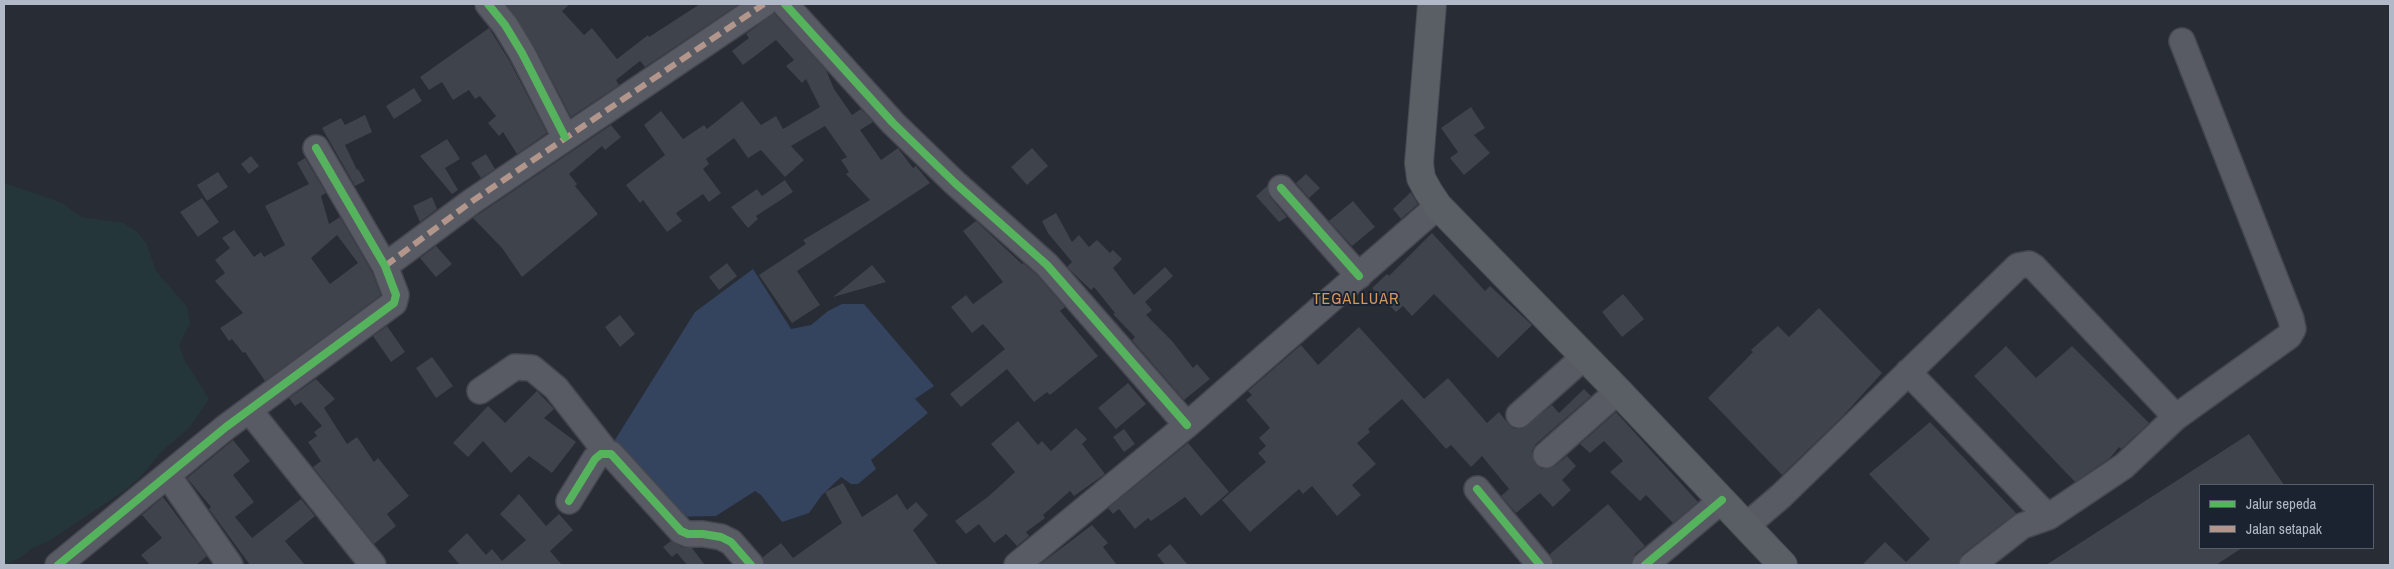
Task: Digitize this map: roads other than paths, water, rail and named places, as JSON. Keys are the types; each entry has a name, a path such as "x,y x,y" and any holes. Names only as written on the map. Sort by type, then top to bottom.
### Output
{"main road":[{"path":"1432,4 1419,164 1421,178 1438,206 1618,391 1783,565"}],"street":[{"path":"488,4 505,24 522,53 565,137"},
{"path":"385,266 424,235 565,137 764,4"},
{"path":"785,4 893,123 955,183 1047,265 1187,424"},
{"path":"1972,565 2022,526 2048,518 2124,466 2176,417 2289,336 2293,329 2182,41"},
{"path":"58,565 249,410 394,303 396,295 385,266 316,148"},
{"path":"1281,188 1359,276"},
{"path":"1017,565 1187,424 1438,206"},
{"path":"1746,526 1781,496 2018,266 2028,264 2034,267 2176,417"},
{"path":"1519,415 1584,357"},
{"path":"480,390 514,367 532,368 556,388 607,453 611,454 680,531 688,534 721,536 731,542 751,565"},
{"path":"1908,372 2048,518"},
{"path":"1546,455 1618,391"},
{"path":"249,410 373,565"},
{"path":"569,501 596,459 601,454 607,453"},
{"path":"169,476 230,565"},
{"path":"1477,489 1540,565"},
{"path":"1645,565 1722,500"}],"water":[{"path":"753,269 791,329 811,325 828,311 842,304 864,304 934,386 915,399 928,413 871,460 876,469 858,484 851,484 841,477 822,495 809,513 782,522 761,495 755,491 716,516 672,517 613,443 695,312"}],"district":[{"name":"TEGALLUAR","path":"1356,300"}]}
